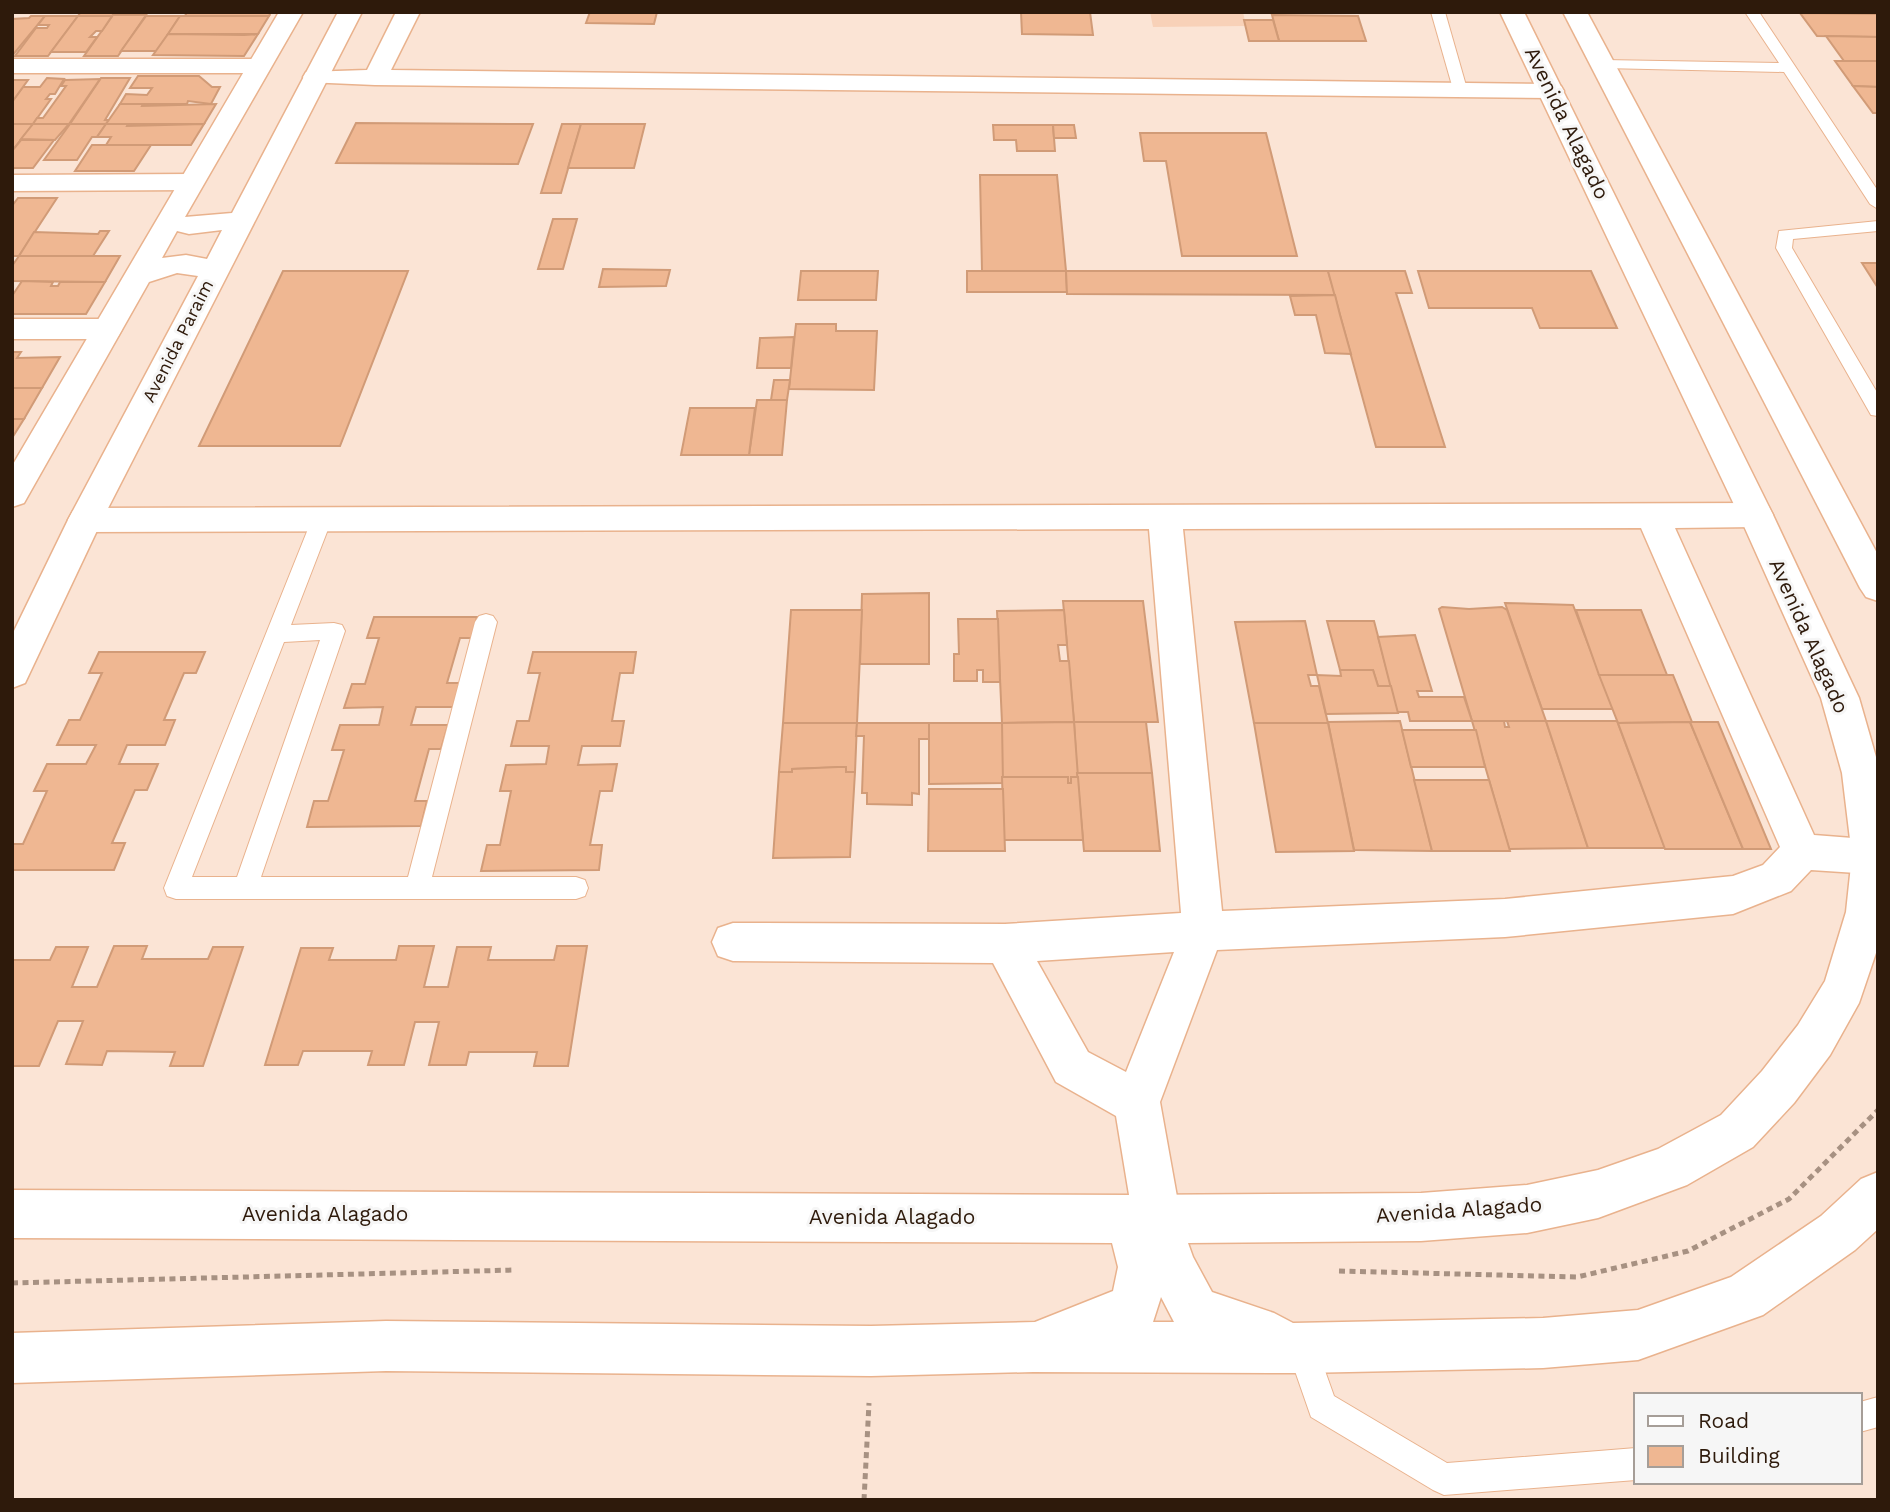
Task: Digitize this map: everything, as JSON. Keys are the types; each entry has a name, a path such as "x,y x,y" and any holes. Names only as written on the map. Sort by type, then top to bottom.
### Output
{"street":[{"path":"12,495 291,12"},
{"name":"Avenida Paraim","path":"12,673 85,520 350,12"},
{"path":"375,78 408,12"},
{"name":"Avenida Alagado","path":"12,1214 1143,1219 1421,1217 1527,1209 1598,1195 1670,1168 1737,1131 1778,1087 1814,1040 1844,989 1867,912 1872,856 1861,773 1840,698 1756,515 1512,12"},
{"path":"1575,12 1878,588"},
{"path":"12,66 259,66"},
{"path":"315,77 1552,91"},
{"path":"12,183 191,182"},
{"path":"169,221 189,226 241,220"},
{"path":"139,275 167,263 201,264 214,272"},
{"path":"12,329 107,329"},
{"path":"85,520 1756,515"},
{"path":"1653,516 1802,852"},
{"path":"1033,1347 1135,1307 1142,1267 1143,1219 1137,1102 1203,931 1164,517"},
{"path":"733,942 1005,944 1203,931 1505,918 1733,895 1777,878 1802,852 1872,856"},
{"path":"1005,944 1072,1067 1137,1102"},
{"path":"12,1358 386,1346 871,1351 1033,1347 1302,1348 1544,1343 1638,1335 1745,1297 1838,1233 1878,1196"},
{"path":"1143,1219 1195,1311 1302,1348"}],"lane":[{"path":"1438,12 1460,89"},
{"path":"1752,12 1878,204"},
{"path":"1603,64 1787,68"},
{"path":"1878,226 1785,235 1784,248 1878,410"},
{"path":"322,519 176,888 576,888"},
{"path":"417,888 486,622"},
{"path":"245,888 334,631 275,634"},
{"path":"1302,1348 1322,1406 1444,1479 1634,1464"}],"path":[{"path":"864,1500 871,1351"}],"shaded area":[{"path":"1150,12 1243,12 1246,26 1153,27"}],"building":[{"path":"81,12 115,12 112,16 78,16"},
{"path":"187,12 271,12 269,16 185,16"},
{"path":"590,12 657,12 654,24 586,23"},
{"path":"1021,12 1090,12 1093,35 1022,34"},
{"path":"1800,13 1878,14 1878,37 1817,36"},
{"path":"113,15 146,15 118,56 84,56"},
{"path":"1272,15 1358,16 1366,41 1279,41"},
{"path":"45,16 12,56 12,19"},
{"path":"45,16 78,16 48,56 15,56 36,28 47,28 49,25 38,25"},
{"path":"78,16 112,16 102,31 96,31 90,37 97,37 86,52 51,52"},
{"path":"146,16 180,16 157,51 121,51"},
{"path":"180,16 269,16 258,34 168,34"},
{"path":"1244,20 1273,20 1279,41 1249,41"},
{"path":"168,34 258,34 244,56 153,55"},
{"path":"1826,36 1878,37 1878,61 1844,61"},
{"path":"1835,61 1878,61 1878,87 1853,86"},
{"path":"138,76 199,76 212,87 220,87 211,104 188,101 187,104 120,104 126,94 147,95 152,88 130,88"},
{"path":"47,78 64,79 55,94 50,94 46,99 51,99 33,124 12,124 12,102 23,87 40,87"},
{"path":"101,78 130,78 105,120 109,120 106,124 70,124"},
{"path":"100,79 69,124 33,124 37,118 43,118 66,86 61,86 65,80"},
{"path":"12,80 28,80 12,102"},
{"path":"1853,86 1878,87 1878,113 1873,113"},
{"path":"120,104 216,104 204,124 106,124"},
{"path":"356,123 533,124 518,164 336,163"},
{"path":"12,124 33,124 12,151"},
{"path":"33,124 69,124 55,140 21,139"},
{"path":"70,124 106,124 97,137 92,137 77,160 44,160"},
{"path":"106,124 204,124 191,145 106,145 111,137 97,137"},
{"path":"562,124 581,124 561,193 541,193"},
{"path":"581,124 645,124 634,168 568,168"},
{"path":"993,125 1053,125 1055,151 1017,151 1016,140 994,140"},
{"path":"1053,125 1074,125 1076,138 1054,138"},
{"path":"1140,133 1266,133 1297,256 1182,256 1166,161 1144,161"},
{"path":"21,140 54,140 33,168 14,168 12,171 12,151"},
{"path":"92,145 151,145 134,171 75,171"},
{"path":"980,175 1057,175 1066,271 982,271"},
{"path":"18,198 57,198 19,256 12,256 12,206"},
{"path":"553,219 577,219 563,269 538,269"},
{"path":"100,231 109,231 93,256 19,256 34,232 98,234"},
{"path":"19,256 120,256 105,282 12,281 12,266"},
{"path":"1862,263 1878,263 1878,288"},
{"path":"603,269 670,270 666,286 599,287"},
{"path":"283,271 408,271 340,446 199,446"},
{"path":"801,271 878,271 876,300 798,300"},
{"path":"967,271 1066,271 1067,292 967,292"},
{"path":"1066,271 1328,271 1335,295 1067,294"},
{"path":"1328,271 1405,271 1412,293 1396,293 1445,447 1376,447"},
{"path":"1418,271 1591,271 1617,328 1540,328 1532,308 1429,308"},
{"path":"22,281 53,282 51,286 58,286 60,282 105,282 86,314 12,314 12,296"},
{"path":"1335,295 1351,354 1325,353 1316,315 1295,315 1290,296"},
{"path":"796,324 836,324 836,331 877,331 874,390 789,389"},
{"path":"794,337 791,368 757,368 760,338"},
{"path":"12,352 21,352 17,358 60,357 42,388 12,388"},
{"path":"774,380 790,380 787,400 771,400"},
{"path":"12,388 42,388 24,419 12,419"},
{"path":"757,400 787,400 782,455 749,455"},
{"path":"690,408 755,408 749,455 681,455"},
{"path":"12,419 24,419 12,438"},
{"path":"929,593 929,664 860,664 862,594"},
{"path":"1063,601 1143,601 1158,722 1074,722"},
{"path":"1505,603 1573,605 1613,709 1542,709"},
{"path":"1502,607 1507,610 1546,721 1472,721 1439,609"},
{"path":"791,610 862,610 857,723 783,723"},
{"path":"1064,610 1067,645 1058,645 1060,661 1069,661 1074,722 1002,723 997,611"},
{"path":"1576,610 1641,610 1667,675 1599,675"},
{"path":"374,617 477,617 472,638 460,638 447,683 460,683 453,707 416,707 411,725 448,725 441,749 429,749 415,801 427,801 421,826 307,827 314,801 328,801 344,750 332,750 340,725 379,725 383,707 344,708 352,684 365,684 379,638 367,638"},
{"path":"958,619 998,619 1000,682 983,682 983,670 977,670 977,681 954,681 954,654 959,654"},
{"path":"1305,621 1317,675 1308,675 1311,686 1319,686 1328,723 1254,723 1235,622"},
{"path":"1327,621 1374,621 1391,686 1378,686 1373,670 1340,670"},
{"path":"1415,635 1432,691 1417,691 1419,697 1464,697 1472,721 1410,721 1408,712 1397,712 1378,637"},
{"path":"99,652 205,652 196,673 184,673 164,720 175,720 165,745 127,745 119,764 158,764 147,790 135,790 112,843 125,843 114,870 12,870 12,844 23,844 47,791 34,791 47,764 86,764 96,745 57,745 69,720 80,720 102,673 89,673"},
{"path":"533,652 636,652 633,673 620,673 612,721 624,721 620,746 582,746 578,765 617,764 612,791 600,791 590,845 602,845 599,870 481,871 487,845 500,845 511,791 500,791 506,765 546,764 549,746 511,746 517,721 529,721 540,673 528,673"},
{"path":"1340,670 1373,670 1378,686 1391,686 1398,713 1326,714 1317,675 1341,676"},
{"path":"1599,675 1673,675 1692,722 1618,723"},
{"path":"1400,721 1432,851 1354,850 1328,722"},
{"path":"1472,721 1504,721 1505,727 1509,727 1507,721 1546,721 1588,848 1509,849"},
{"path":"1546,721 1617,721 1665,848 1588,848"},
{"path":"1074,722 1146,722 1152,773 1077,773"},
{"path":"1074,722 1078,777 1071,777 1071,783 1068,783 1068,777 1002,777 1002,723"},
{"path":"1690,722 1743,849 1665,849 1618,723"},
{"path":"1690,722 1718,722 1771,849 1743,849"},
{"path":"783,723 857,723 855,772 846,772 846,767 779,772"},
{"path":"857,723 929,723 929,739 919,739 919,794 912,793 912,805 867,804 867,793 862,793 864,736 856,736"},
{"path":"929,723 1002,723 1003,783 929,784"},
{"path":"1254,723 1328,723 1354,851 1276,852"},
{"path":"1402,730 1476,730 1485,767 1411,767"},
{"path":"846,767 846,772 855,772 850,857 773,858 779,772"},
{"path":"1077,773 1152,773 1160,851 1084,851"},
{"path":"1002,777 1068,777 1068,783 1071,783 1071,777 1078,777 1083,840 1004,840"},
{"path":"1414,780 1489,780 1510,851 1432,851"},
{"path":"929,789 1003,789 1005,851 928,851"},
{"path":"114,946 147,946 142,959 208,959 213,947 243,947 203,1066 170,1066 175,1052 107,1051 102,1065 66,1064 83,1021 58,1021 39,1066 12,1066 12,960 50,960 56,947 88,947 72,987 97,987"},
{"path":"399,946 434,946 424,987 448,987 457,947 491,947 488,960 554,960 557,946 587,946 568,1066 534,1066 537,1052 469,1052 466,1065 429,1065 439,1022 415,1022 404,1065 368,1065 372,1051 303,1051 298,1065 265,1065 301,948 333,948 329,960 396,960"}]}
